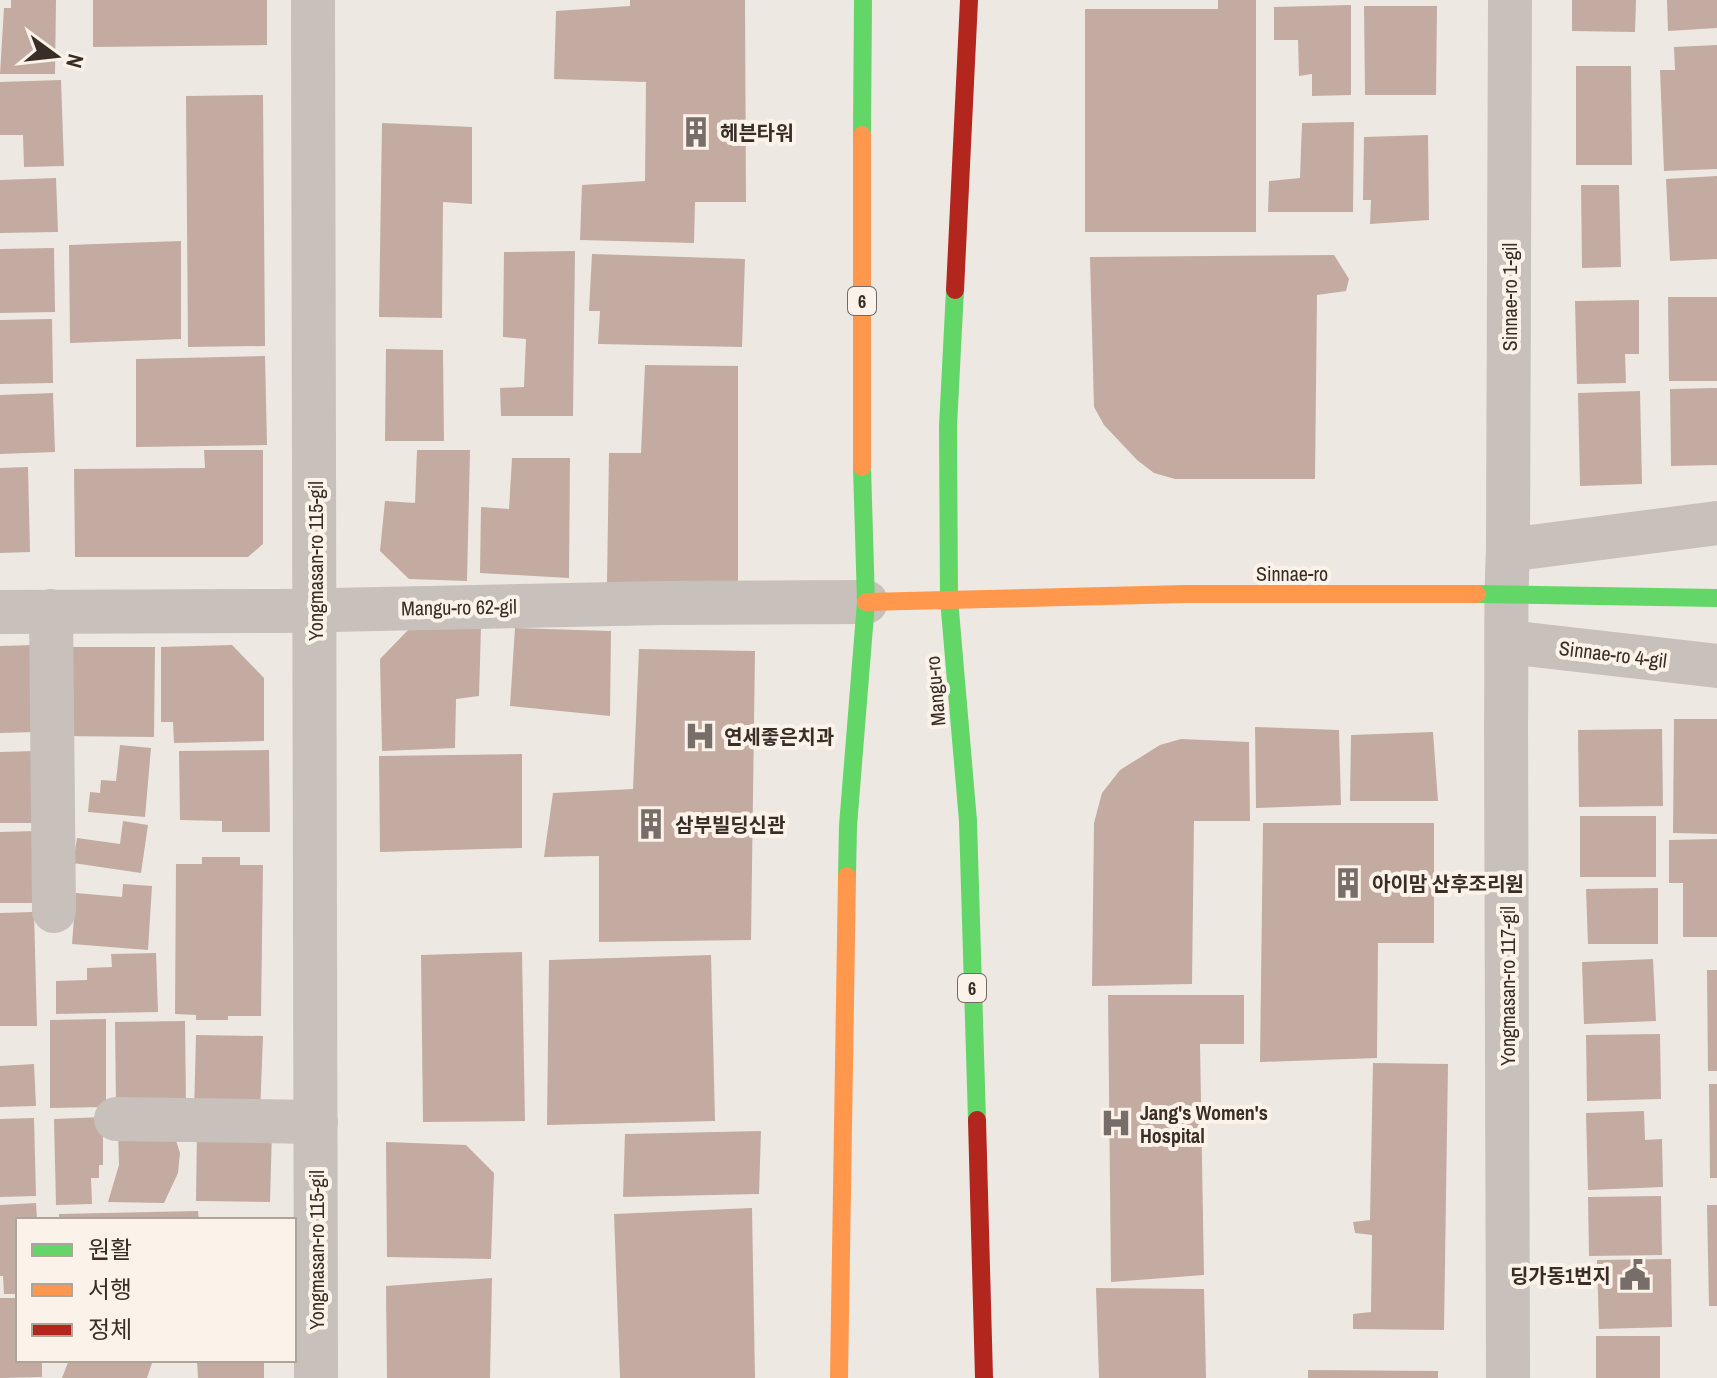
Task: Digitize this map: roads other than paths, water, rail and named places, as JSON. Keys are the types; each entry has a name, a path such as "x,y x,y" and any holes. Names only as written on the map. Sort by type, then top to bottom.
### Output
{"main road":[{"name":"6","path":"839,1378 848,826 866,602 861,423 863,0"},
{"name":"Mangu-ro","path":"969,0 948,426 949,599 968,821 984,1378"},
{"name":"Sinnae-ro","path":"866,602 1081,594 1717,598"}],"street":[{"name":"Yongmasan-ro 115-gil","path":"313,0 316,1378"},
{"name":"Sinnae-ro 1-gil","path":"1505,595 1508,550 1510,0"},
{"path":"1508,550 1717,523"},
{"name":"Yongmasan-ro 117-gil","path":"1505,595 1508,642 1508,1378"},
{"name":"Mangu-ro 62-gil","path":"0,612 315,611 650,603 866,602"},
{"path":"51,611 54,911"},
{"name":"Sinnae-ro 4-gil","path":"1508,642 1717,666"},
{"path":"116,1119 316,1122"}],"place":[{"name":"헤븐타워","path":"696,132"},
{"name":"연세좋은치과","path":"700,736"},
{"name":"삼부빌딩신관","path":"651,824"},
{"name":"아이맘 산후조리원","path":"1348,883"},
{"name":"Jang's Women's Hospital","path":"1116,1123"},
{"name":"딩가동1번지","path":"1635,1275"}]}
